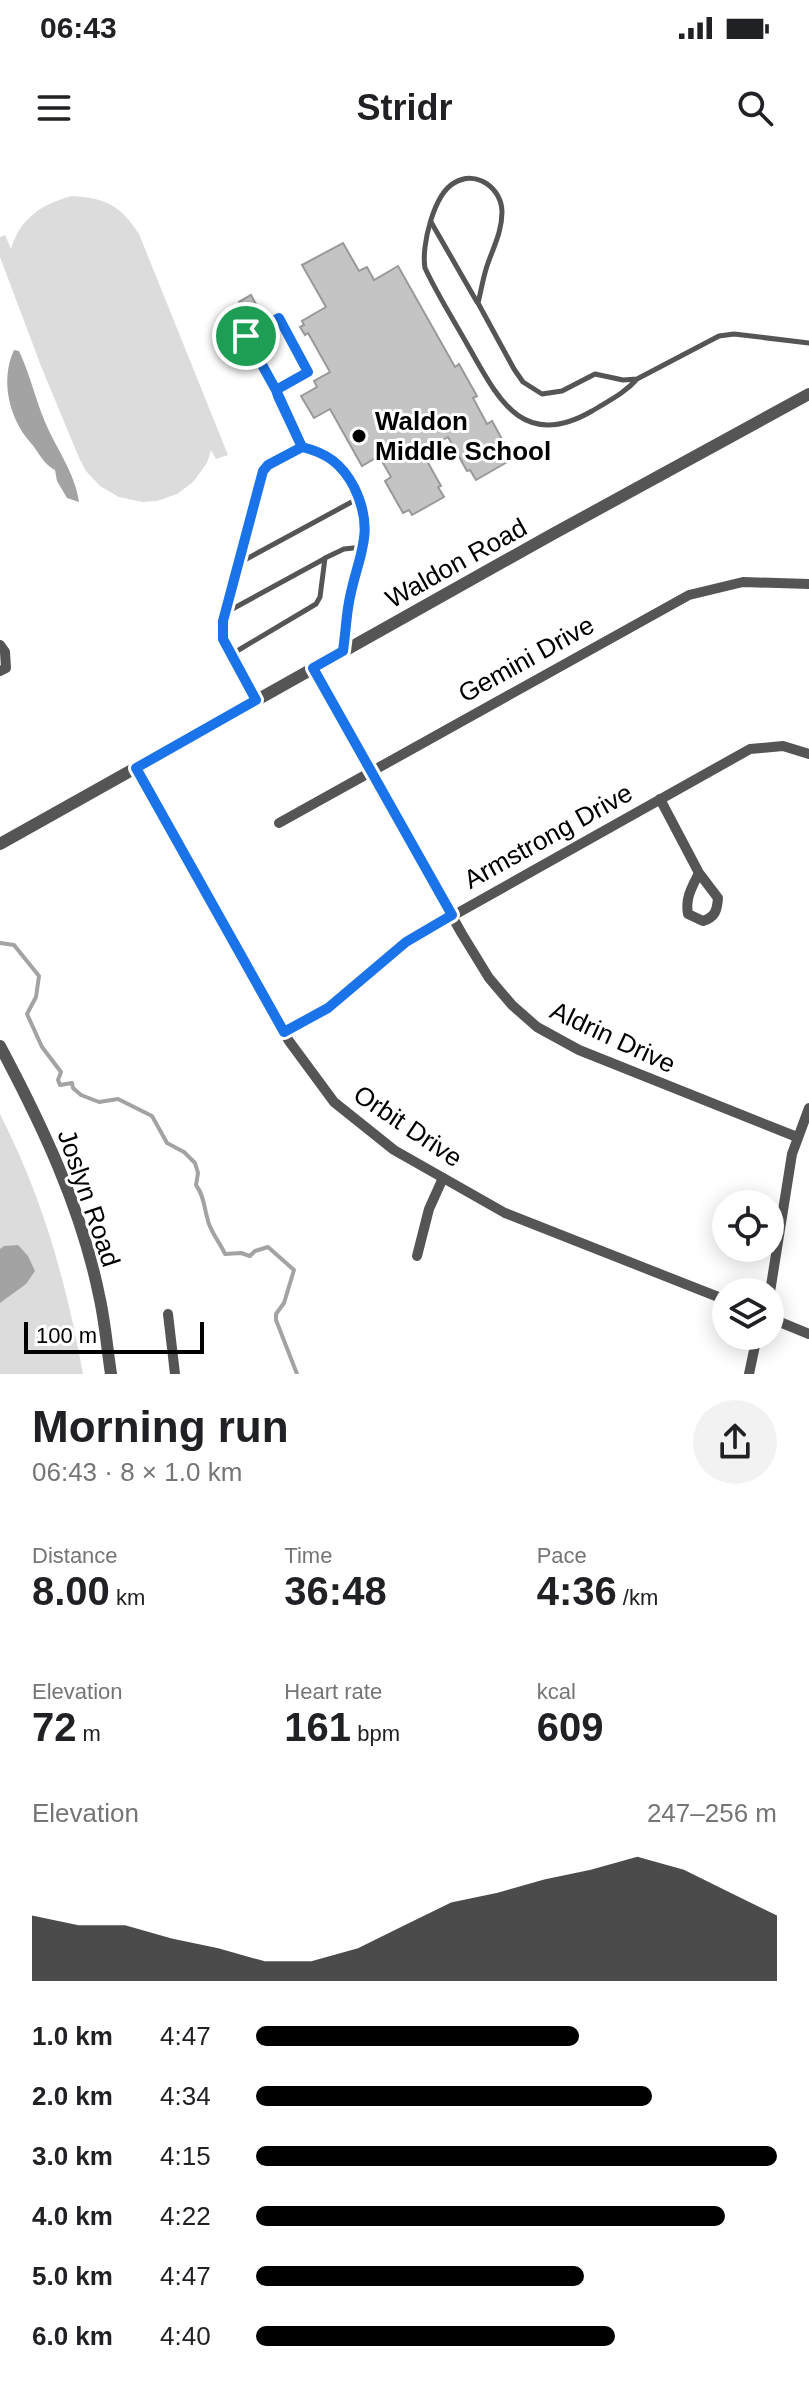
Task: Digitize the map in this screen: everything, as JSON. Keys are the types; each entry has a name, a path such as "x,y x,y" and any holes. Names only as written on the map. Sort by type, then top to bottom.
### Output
{"street":[{"name":"Waldon Road","path":"0,844 809,394"},
{"name":"Gemini Drive","path":"279,823 689,595 743,582 809,584"},
{"path":"0,645 7,660 6,668 0,671"},
{"name":"Aldrin Drive","path":"313,668 489,978 512,1005 537,1027 579,1050 797,1137"},
{"name":"Armstrong Drive","path":"284,1032 328,1008 406,942 750,749 783,746 809,754"},
{"name":"Orbit Drive","path":"136,768 284,1032 306,1068 334,1102 394,1150 505,1213 712,1294"},
{"path":"660,799 699,873"},
{"name":"Joslyn Road","path":"0,1046 55,1157 86,1242 99,1296 111,1374"},
{"path":"773,1278 784,1194 797,1137 809,1108"},
{"path":"417,1256 429,1209 443,1178"},
{"path":"168,1314 175,1374"},
{"path":"784,1324 809,1334"},
{"path":"749,1374 754,1350"}],"lane":[{"path":"478,303 486,268 499,234 502,208 493,188 483,181 462,179 452,183 437,204 423,256 425,268 498,398 517,416 551,425 566,424 627,391 637,379 719,336 734,334 809,343"},
{"path":"431,222 514,369 533,390 542,394 562,391 595,374 623,380 637,379"},
{"path":"276,390 308,372 279,318 246,336 276,390 302,447 340,464 359,498 366,520 363,547 348,607 343,651"},
{"path":"256,700 223,639 222,629 263,471 268,465 302,447"},
{"path":"238,564 359,498"},
{"path":"225,613 325,558 344,549 363,547"},
{"path":"232,654 316,604 320,597 325,558"}],"shaded area":[{"path":"72,196 112,205 139,234 228,455 216,459 211,450 207,463 193,482 177,494 157,501 142,502 119,497 100,486 86,471 41,366 0,257 0,237 5,235 11,249 20,229 34,214 51,203"},
{"path":"14,350 19,351 23,360 45,422 74,481 79,502 67,498 57,481 55,470 44,461 17,422 7,386"},
{"path":"0,1114 41,1209 69,1306 83,1374 0,1374"},
{"path":"18,1245 35,1271 26,1284 0,1303 0,1249"}],"building":[{"name":"Waldon Middle School","path":"343,243 359,271 367,267 374,280 398,266 455,367 459,364 477,396 473,398 487,424 492,421 509,452 505,455 509,461 476,480 470,470 467,471 448,437 422,452 444,497 412,515 409,510 403,513 385,481 391,477 379,456 362,466 330,409 314,418 301,396 317,387 314,381 330,372 308,333 305,335 300,327 304,325 302,321 326,307 302,265"},
{"path":"251,295 258,308 246,315 239,302"}],"waterway":[{"path":"0,943 14,945 39,976 36,997 27,1014 42,1047 61,1072 60,1085 72,1083 81,1095 99,1102 118,1099 152,1116 167,1143 184,1152 195,1163 198,1173 196,1185 207,1219 225,1254 250,1256 268,1247 294,1270 276,1320 297,1374"}],"place":[{"name":"Waldon Middle School","path":"359,436"}],"route":[{"path":"246,336 276,390 302,447 268,465 263,471 223,621 223,639 256,700 136,768 284,1032 328,1008 406,942 452,915 313,668 343,651 348,607 366,533 364,511 340,464 302,447 278,396 276,390 308,372 279,318 246,336"}]}
